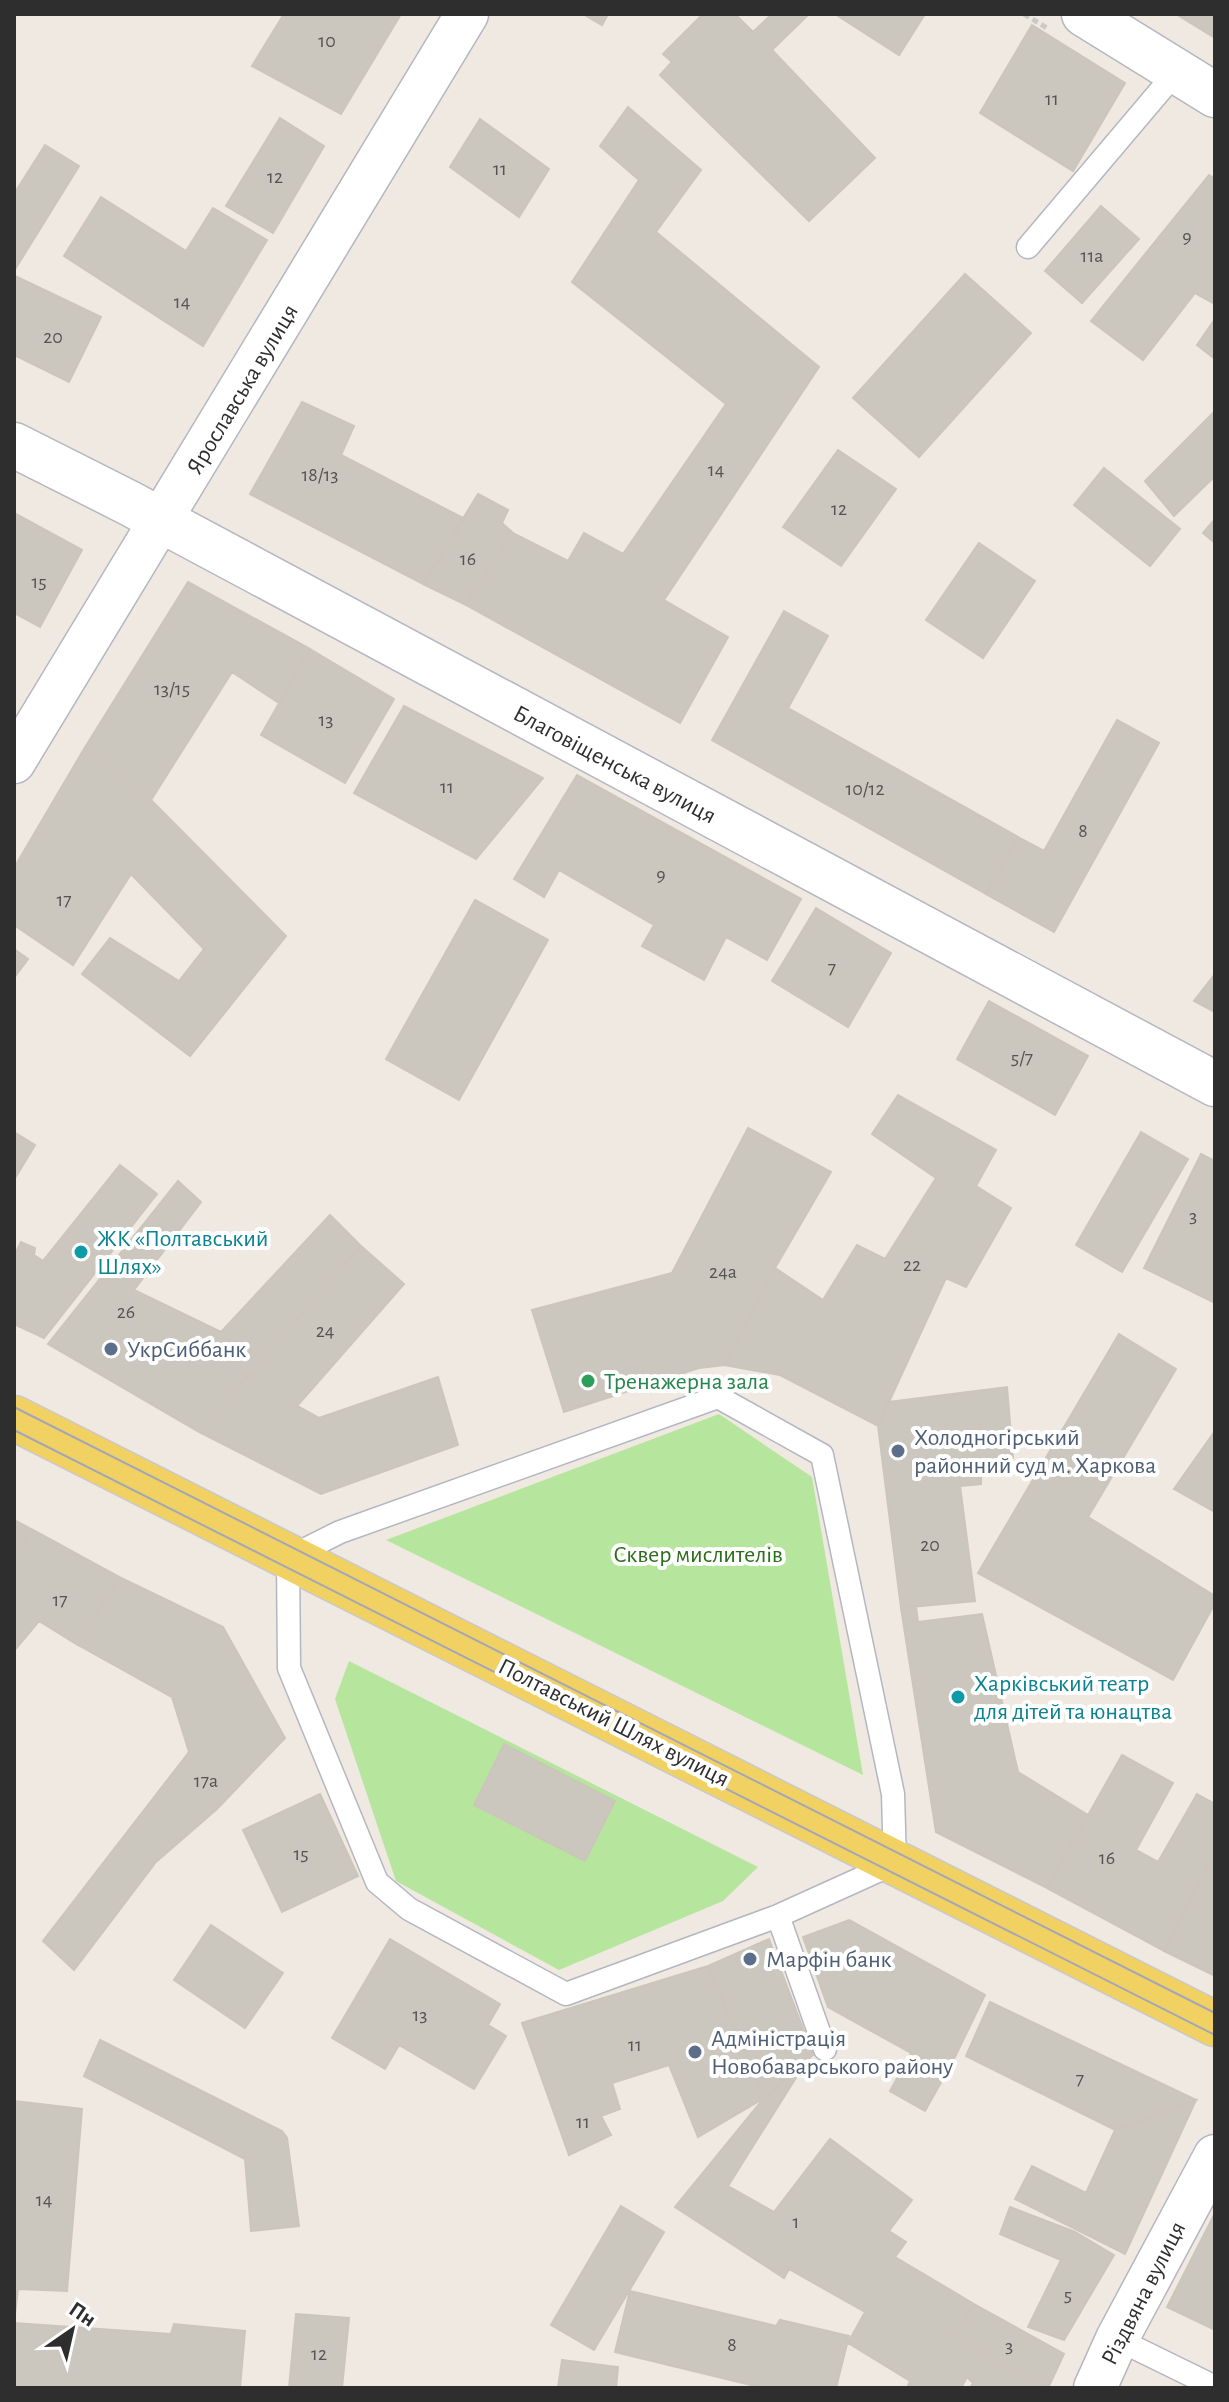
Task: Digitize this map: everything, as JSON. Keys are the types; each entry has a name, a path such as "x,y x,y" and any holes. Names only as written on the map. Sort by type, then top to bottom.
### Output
{"main road":[{"name":"Полтавський Шлях вулиця","path":"14,1418 1215,2024"}],"street":[{"name":"Ярославська вулиця","path":"14,762 467,14"},
{"path":"1084,14 1215,95"},
{"name":"Благовіщенська вулиця","path":"14,445 162,521 1215,1084"},
{"name":"Різдвяна вулиця","path":"1095,2388 1117,2339 1215,2156"}],"lane":[{"path":"1028,247 1177,71"},
{"path":"718,1397 822,1455 893,1794 895,1863 778,1916 566,1994 409,1909 377,1882 289,1668 288,1558 340,1532 718,1397"},
{"path":"778,1916 825,2049"},
{"path":"1117,2339 1215,2387"}],"green space":[{"name":"Сквер мислителів","path":"719,1414 812,1477 863,1775 386,1540"},
{"path":"349,1661 758,1867 723,1901 559,1970 396,1881 335,1699"}],"building":[{"path":"284,14 401,14 341,114 252,66"},
{"path":"583,14 608,14 602,25"},
{"path":"703,14 735,14 753,32 772,14 809,14 772,50 875,158 809,221 660,75 672,62 663,54"},
{"path":"835,14 925,14 899,55"},
{"path":"1176,14 1215,14 1215,38"},
{"path":"1032,25 1125,83 1073,171 980,113"},
{"path":"628,107 701,170 656,232 819,367 664,600 728,637 680,723 466,605 513,533 568,561 584,533 623,554 726,404 572,282 639,180 600,146"},
{"path":"280,118 324,146 273,233 226,206"},
{"path":"480,119 549,169 519,217 450,167"},
{"path":"45,145 79,166 14,271 14,194"},
{"path":"1209,175 1215,179 1215,304 1195,293 1143,360 1091,321"},
{"path":"101,197 186,251 213,208 267,240 203,346 64,256"},
{"path":"1101,206 1139,239 1082,303 1045,271"},
{"path":"965,274 1031,333 919,457 853,398"},
{"path":"15,276 101,317 69,382 14,355"},
{"path":"1215,319 1215,359 1197,345"},
{"path":"302,402 354,426 341,455 465,519 423,584 250,494"},
{"path":"1215,411 1215,476 1174,516 1145,481"},
{"path":"838,450 896,489 841,566 783,527"},
{"path":"1104,468 1180,529 1150,566 1074,505"},
{"path":"478,494 508,510 502,523 513,533 466,605 423,584"},
{"path":"14,513 82,550 40,627 14,613"},
{"path":"1215,519 1215,543 1203,533"},
{"path":"979,543 1035,581 983,658 926,620"},
{"path":"188,582 310,649 279,703 232,672 151,800 84,749"},
{"path":"784,611 828,636 788,708 1018,837 986,894 712,740"},
{"path":"310,649 394,699 345,783 261,735"},
{"path":"404,706 543,778 476,859 354,793"},
{"path":"1117,720 1159,743 1054,932 986,894 1018,837 1044,851"},
{"path":"84,749 151,800 286,936 190,1056 82,974 110,938 179,981 204,949 131,874 73,965 14,925 14,868"},
{"path":"577,775 801,899 767,960 726,937 704,980 642,946 654,925 559,870 544,897 514,879"},
{"path":"475,900 548,940 459,1100 386,1059"},
{"path":"816,908 891,953 848,1027 772,981"},
{"path":"14,949 28,959 14,978"},
{"path":"1215,974 1215,1012 1194,1001"},
{"path":"989,1001 1088,1056 1055,1115 957,1059"},
{"path":"898,1095 996,1150 976,1186 1011,1208 966,1287 946,1278 878,1426 780,1375 724,1365 775,1268 823,1300 857,1245 885,1259 936,1178 872,1134"},
{"path":"748,1128 831,1172 775,1268 724,1365 699,1368 564,1412 532,1310 672,1273"},
{"path":"14,1132 35,1145 14,1180"},
{"path":"1141,1132 1188,1159 1122,1272 1076,1245"},
{"path":"1201,1154 1215,1161 1215,1303 1144,1268"},
{"name":"ЖК «Полтавський Шлях»","path":"120,1165 157,1194 44,1338 14,1324 14,1256 21,1242 35,1248 34,1255 43,1261"},
{"path":"178,1181 201,1202 134,1290 221,1332 330,1215 361,1246 199,1432 48,1344"},
{"path":"361,1246 404,1284 297,1406 319,1418 438,1377 458,1445 321,1494 199,1432"},
{"path":"1119,1334 1176,1369 1088,1517 1215,1596 1215,1603 1173,1680 978,1573"},
{"path":"1007,1387 1013,1458 981,1462 981,1484 960,1486 975,1601 901,1608 878,1426 889,1402"},
{"path":"1215,1431 1215,1512 1174,1489"},
{"path":"14,1520 33,1530 14,1555"},
{"path":"33,1530 119,1577 78,1645 39,1621 14,1651 14,1555"},
{"path":"119,1577 223,1627 285,1738 217,1809 156,1862 74,1970 43,1941 189,1752 172,1697 78,1645"},
{"name":"Харківський театр для дітей та юнацтва","path":"916,1607 918,1622 982,1614 1018,1772 1088,1815 1047,1888 936,1832 901,1608"},
{"path":"504,1744 615,1801 585,1861 474,1805"},
{"path":"1122,1755 1173,1783 1136,1850 1158,1862 1197,1794 1215,1804 1215,1852 1164,1951 1047,1888"},
{"path":"320,1794 358,1876 282,1912 243,1830"},
{"path":"1215,1852 1215,1976 1164,1951"},
{"path":"849,1920 985,1995 925,2111 890,2091 911,2053 828,2007 803,1937"},
{"path":"211,1925 283,1973 245,2028 174,1980"},
{"path":"390,1939 500,2004 488,2025 506,2036 474,2089 399,2045 385,2069 332,2038"},
{"path":"769,1939 813,2055 764,2098 708,1966"},
{"path":"708,1966 764,2098 698,2137 669,2065 612,2083 620,2109 601,2116 611,2135 569,2155 522,2023"},
{"path":"990,2002 1196,2100 1115,2130 966,2056"},
{"path":"100,2040 282,2131 287,2138 299,2226 251,2231 245,2159 84,2076"},
{"path":"809,2057 728,2186 774,2212 830,2139 912,2200 889,2231 906,2242 895,2257 974,2304 955,2336 1048,2388 970,2388 973,2383 967,2377 961,2388 907,2388 910,2381 848,2343 865,2312 789,2269 784,2278 675,2207 764,2098"},
{"path":"1196,2100 1125,2254 1015,2199 1032,2166 1086,2193 1115,2130"},
{"path":"14,2101 82,2109 67,2291 18,2289 14,2323"},
{"path":"621,2206 664,2232 594,2350 551,2325"},
{"path":"1010,2207 1075,2232 1114,2255 1064,2340 1028,2327 1061,2260 1000,2234"},
{"path":"1215,2213 1215,2330 1167,2307"},
{"path":"630,2291 776,2326 780,2320 849,2336 836,2388 763,2388 615,2352"},
{"path":"974,2304 1064,2354 1048,2388 955,2336"},
{"path":"296,2314 349,2318 342,2388 289,2388"},
{"path":"14,2323 171,2334 174,2324 245,2331 240,2388 14,2388"},
{"path":"562,2360 618,2367 616,2388 558,2388"}],"tram line":[{"path":"14,1407 1215,2013"},
{"path":"14,1430 1215,2035"}],"place":[{"name":"ЖК «Полтавський Шлях»","path":"81,1252"},
{"name":"УкрСиббанк","path":"111,1349"},
{"name":"Тренажерна зала","path":"588,1381"},
{"name":"Холодногірський районний суд м. Харкова","path":"898,1451"},
{"name":"Харківський театр для дітей та юнацтва","path":"958,1697"},
{"name":"Марфін банк","path":"750,1959"},
{"name":"Адміністрація Новобаварського району","path":"695,2052"}]}
